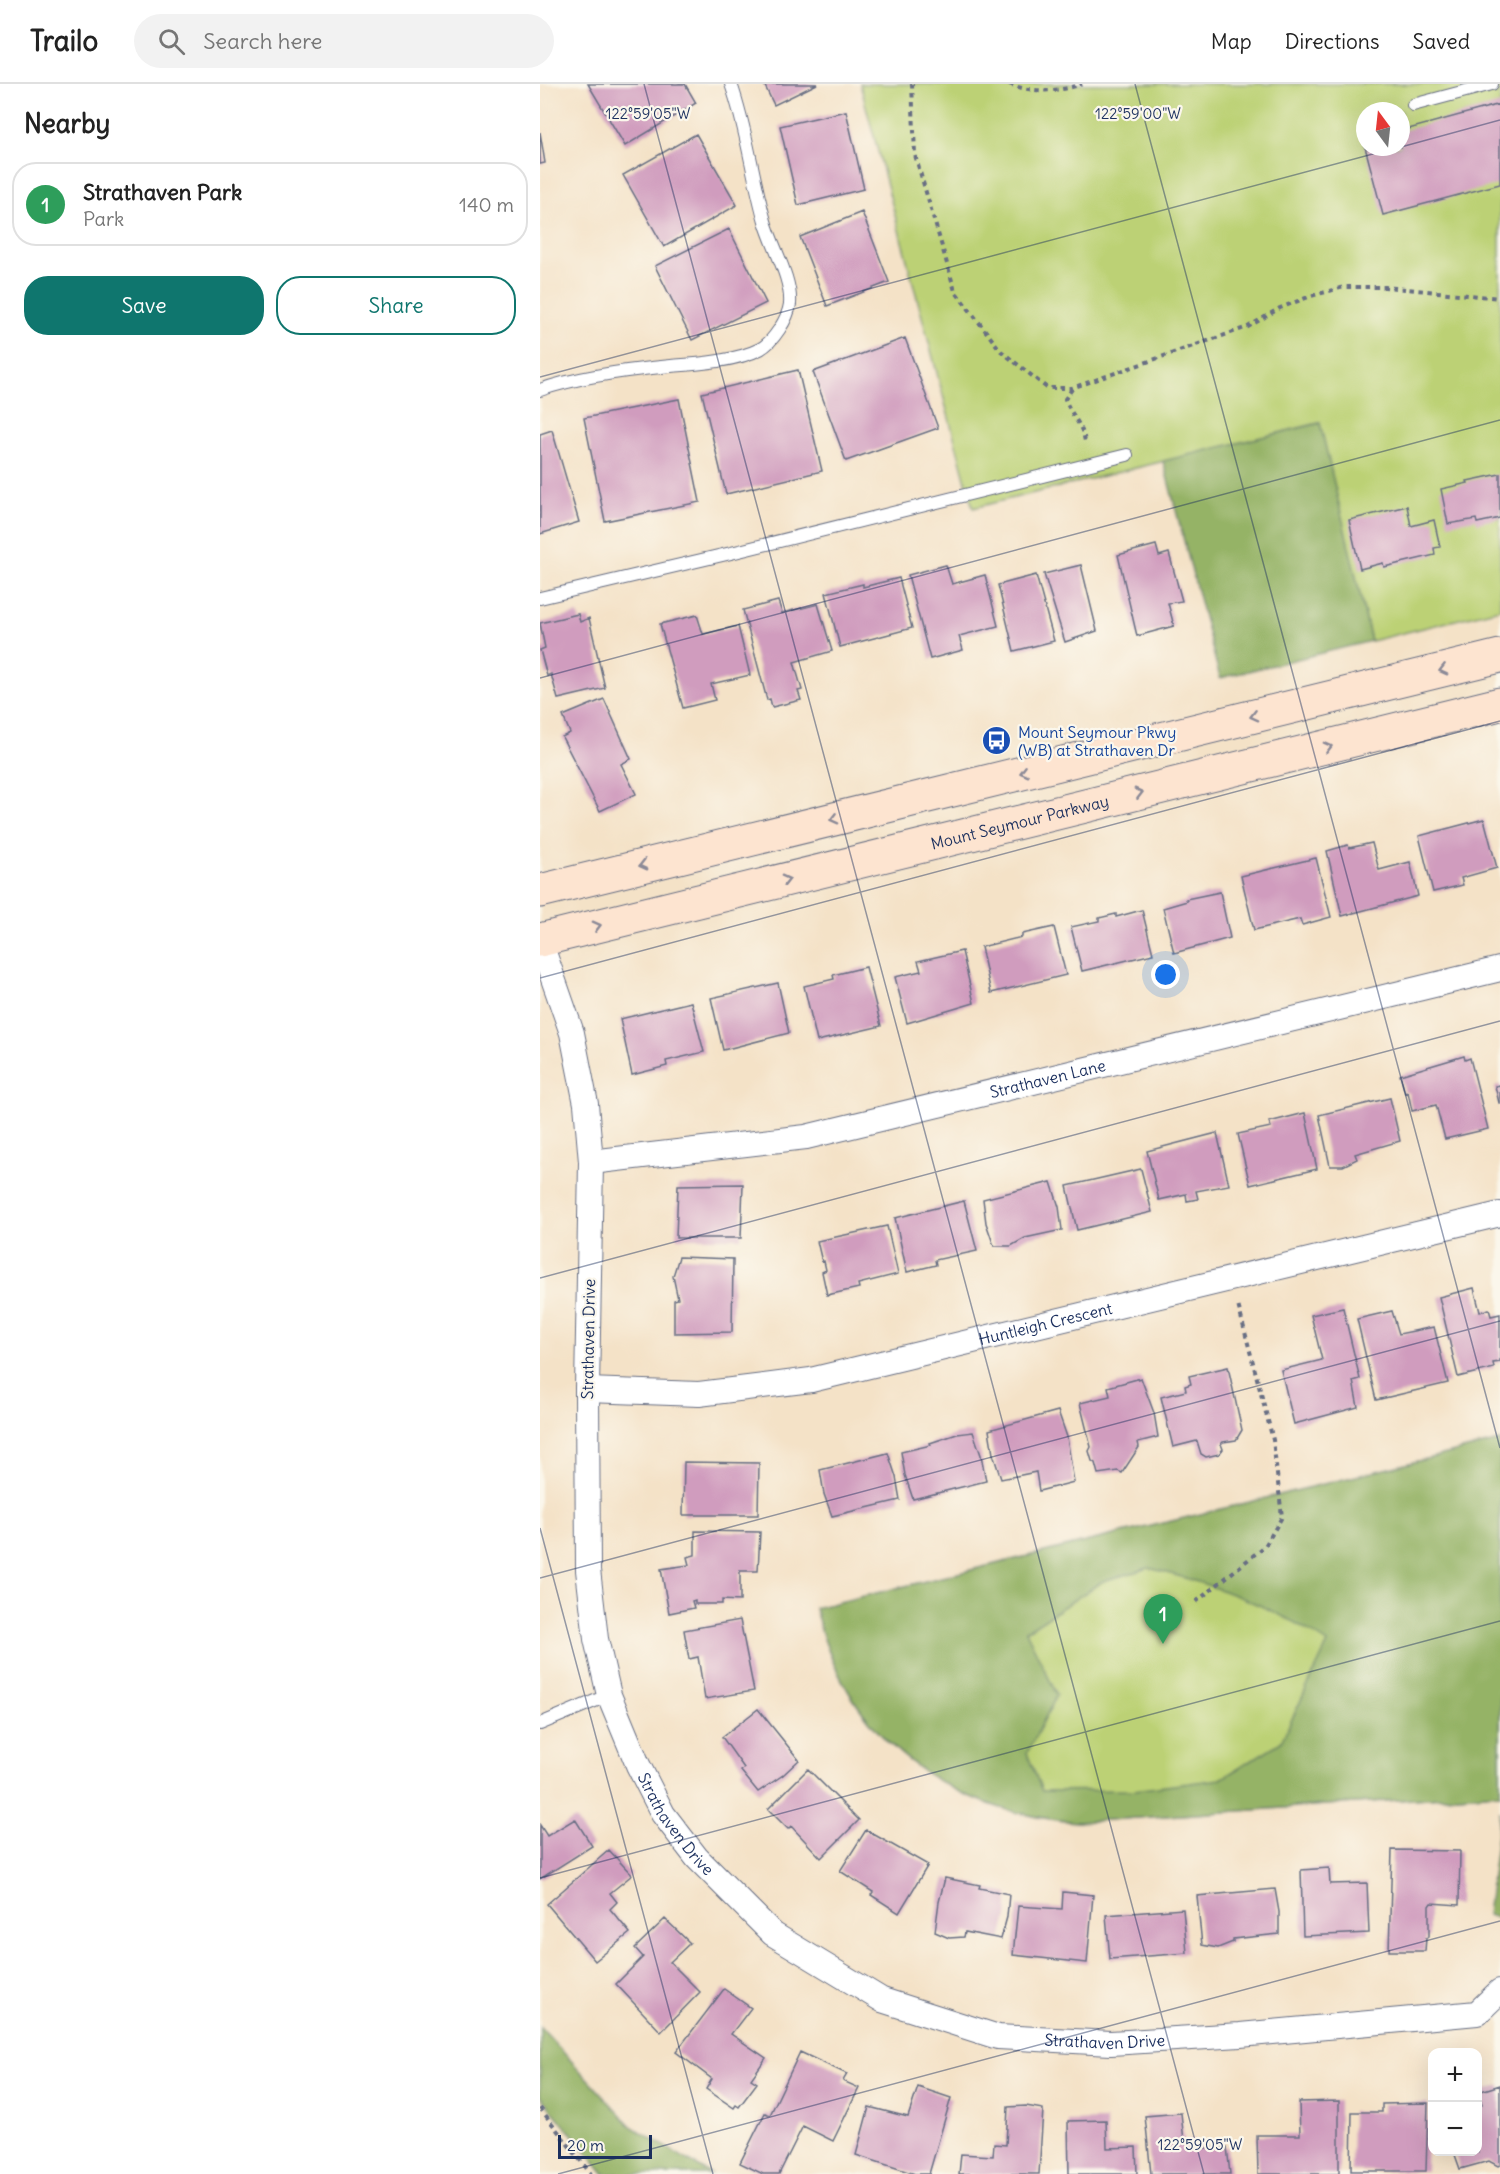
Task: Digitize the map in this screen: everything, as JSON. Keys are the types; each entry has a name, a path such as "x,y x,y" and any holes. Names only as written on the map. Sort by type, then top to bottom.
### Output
{"main road":[{"path":"540,891 1500,656"},
{"name":"Mount Seymour Parkway","path":"540,940 1500,704"}],"street":[{"name":"Strathaven Drive","path":"540,940 572,1033 585,1104 591,1162 587,1390 588,1569 596,1639 609,1695 638,1765 663,1814 697,1858 773,1934 882,2000 998,2037 1111,2043 1240,2035 1477,2013 1500,1991"},
{"name":"Strathaven Lane","path":"591,1162 806,1137 1500,969"},
{"name":"Huntleigh Crescent","path":"587,1390 699,1394 811,1380 1500,1214"}],"lane":[{"path":"540,390 552,385 593,377 729,359 761,349 781,328 790,306 789,287 766,226 757,192 749,143 731,84"},
{"path":"1413,105 1492,84"},
{"path":"540,598 1127,455"},
{"path":"540,1724 609,1695"}],"path":[{"path":"912,84 915,154 956,291 1001,351 1047,388 1072,388 1248,327 1281,308 1311,296 1344,287 1385,287 1500,298"},
{"path":"1009,84 1022,90 1061,90 1082,84"},
{"path":"1072,388 1065,399 1084,433 1085,446 1091,465"},
{"path":"1196,1602 1265,1546 1282,1517 1273,1440 1232,1279"},
{"path":"540,2108 591,2174"}],"green space":[{"path":"860,84 1500,84 1500,609 1371,641 1319,423 973,508"},
{"path":"1320,423 1371,641 1220,678 1163,461"},
{"path":"1500,1441 1500,1793 1078,1822 1030,1815 985,1803 945,1784 909,1760 878,1731 851,1695 830,1654 815,1608"},
{"path":"1500,1441 1500,1793 1078,1822 1030,1815 986,1803 945,1784 909,1760 877,1731 851,1695 830,1654 815,1608","holes":["1149,1568 1173,1574 1264,1607 1328,1643 1281,1742 1221,1779 1134,1790 1042,1791 1027,1753 1057,1695 1026,1631 1103,1581"]},
{"path":"1500,1811 1500,1919 1487,1915"},
{"path":"540,2027 631,2126 711,2174 605,2174 540,2096"}],"building":[{"path":"588,84 685,84 696,103 625,146"},
{"path":"764,84 817,84 774,105"},
{"path":"1500,104 1500,184 1383,215 1367,156 1410,156 1410,129"},
{"path":"846,111 864,189 798,205 780,126"},
{"path":"540,132 545,163 540,164"},
{"path":"696,134 737,205 664,247 623,175"},
{"path":"862,212 889,282 827,306 800,237"},
{"path":"729,229 766,303 692,340 655,266"},
{"path":"905,338 938,428 846,461 813,372"},
{"path":"798,370 822,471 726,494 702,393"},
{"path":"679,399 700,502 605,521 584,418"},
{"path":"552,430 579,522 540,534 540,434"},
{"path":"1500,474 1500,518 1477,523 1476,519 1448,524 1441,489"},
{"path":"1407,506 1411,526 1434,520 1440,547 1434,548 1435,555 1384,567 1383,563 1360,569 1349,520"},
{"path":"1156,545 1159,556 1169,553 1182,601 1168,603 1174,626 1137,636 1118,555"},
{"path":"946,565 952,584 985,575 998,626 959,636 963,650 930,659 908,575"},
{"path":"1081,565 1097,631 1065,642 1044,574"},
{"path":"1036,575 1054,641 1014,651 998,585"},
{"path":"899,578 912,628 840,647 826,593"},
{"path":"778,601 782,613 818,604 832,651 794,662 802,690 798,691 801,700 772,707 770,699 767,700 743,610"},
{"path":"578,614 580,622 589,618 605,688 558,699 551,674 547,676 540,650 545,648 540,623"},
{"path":"697,615 703,634 738,626 750,675 711,684 715,700 683,708 660,624"},
{"path":"604,699 631,759 621,764 636,794 600,811 562,737 570,733 563,716"},
{"path":"1484,819 1497,868 1461,878 1463,885 1433,892 1419,836"},
{"path":"1372,843 1379,870 1410,862 1418,896 1342,916 1327,851 1348,845 1349,848"},
{"path":"1316,858 1331,917 1302,925 1300,919 1254,930 1241,876"},
{"path":"1220,892 1230,938 1174,953 1163,908 1187,901 1186,899"},
{"path":"1142,910 1153,954 1082,971 1071,927 1099,921 1099,918 1116,914 1116,917"},
{"path":"1054,927 1066,975 991,993 981,947"},
{"path":"962,951 974,1003 907,1023 895,977 921,971 918,961"},
{"path":"866,967 881,1026 817,1041 804,986 834,979 833,975"},
{"path":"778,983 789,1033 723,1050 711,998"},
{"path":"691,1002 704,1052 666,1061 667,1066 632,1075 620,1019"},
{"path":"1464,1056 1465,1060 1470,1058 1488,1129 1445,1139 1436,1105 1412,1111 1408,1092 1405,1093 1400,1075"},
{"path":"1500,1085 1500,1103 1499,1103 1495,1086"},
{"path":"1390,1098 1400,1141 1355,1154 1357,1159 1343,1166 1330,1166 1319,1115"},
{"path":"1305,1113 1317,1169 1250,1185 1238,1134 1271,1127 1269,1122"},
{"path":"1217,1133 1229,1185 1196,1191 1198,1199 1187,1201 1186,1194 1159,1200 1147,1151"},
{"path":"1141,1169 1152,1212 1077,1230 1067,1186"},
{"path":"1051,1182 1059,1207 1062,1230 1025,1238 1011,1246 994,1246 986,1223 983,1199"},
{"path":"743,1184 741,1238 676,1238 678,1185"},
{"path":"964,1201 977,1251 935,1260 936,1265 907,1272 895,1218"},
{"path":"887,1226 898,1274 858,1284 859,1288 827,1295 822,1272 826,1270 817,1241"},
{"path":"679,1257 733,1259 732,1332 674,1333 674,1300 678,1299 673,1276"},
{"path":"1474,1288 1480,1312 1489,1309 1491,1316 1500,1314 1500,1362 1493,1363 1494,1368 1458,1377 1439,1297"},
{"path":"1343,1308 1360,1379 1353,1381 1358,1407 1294,1424 1281,1370 1322,1360 1311,1315"},
{"path":"1392,1311 1399,1334 1434,1327 1448,1383 1376,1400 1357,1319"},
{"path":"1228,1367 1242,1430 1236,1440 1223,1442 1221,1444 1223,1449 1219,1454 1206,1457 1201,1454 1197,1441 1173,1447 1161,1397 1186,1391 1185,1386 1191,1384 1189,1376"},
{"path":"1141,1378 1154,1413 1158,1437 1138,1442 1139,1447 1122,1473 1118,1471 1098,1474 1089,1451 1091,1447 1080,1403 1110,1396 1108,1387"},
{"path":"1058,1411 1067,1437 1074,1482 1039,1491 1036,1472 1001,1479 993,1454 989,1430"},
{"path":"973,1432 981,1455 986,1481 913,1499 905,1475 901,1452 931,1445 930,1443 957,1434"},
{"path":"888,1453 896,1477 900,1500 832,1516 824,1494 820,1470"},
{"path":"684,1462 759,1463 758,1515 683,1515"},
{"path":"695,1531 760,1532 758,1571 740,1571 740,1601 722,1600 722,1604 695,1604 695,1600 692,1601 694,1608 669,1613 661,1569 689,1565 687,1557 695,1555"},
{"path":"740,1620 754,1691 705,1699 698,1657 689,1659 684,1630"},
{"path":"758,1709 799,1760 783,1775 758,1792 741,1771 744,1768 722,1737"},
{"path":"808,1769 859,1820 821,1858 791,1826 788,1829 768,1809"},
{"path":"575,1819 592,1846 540,1879 540,1825 547,1836"},
{"path":"866,1830 928,1865 899,1913 871,1895 873,1892 840,1871"},
{"path":"609,1850 632,1875 610,1893 617,1902 610,1909 630,1933 595,1961 547,1904"},
{"path":"1392,1850 1460,1851 1459,1905 1431,1903 1429,1906 1429,1937 1426,1938 1425,1951 1389,1951"},
{"path":"1329,1868 1330,1884 1367,1883 1369,1933 1303,1936 1301,1870"},
{"path":"945,1878 1009,1894 1007,1917 1001,1939 965,1932 964,1937 949,1938 935,1932"},
{"path":"1275,1889 1279,1912 1279,1934 1233,1939 1233,1942 1218,1948 1202,1945 1197,1896"},
{"path":"1063,1892 1093,1895 1087,1963 1013,1955 1018,1906 1062,1909"},
{"path":"1183,1909 1187,1953 1110,1959 1106,1915"},
{"path":"665,1919 690,1943 670,1962 700,1992 661,2032 616,1984 643,1957 635,1948"},
{"path":"724,1989 751,2008 731,2034 766,2058 751,2079 757,2083 739,2107 736,2105 734,2108 706,2089 712,2079 676,2052"},
{"path":"800,2052 847,2074 843,2081 859,2088 833,2141 803,2126 779,2174 763,2174 740,2163 765,2113 770,2115"},
{"path":"1500,2085 1500,2165 1489,2161 1460,2169 1455,2156 1482,2156 1482,2091"},
{"path":"918,2087 951,2098 929,2174 915,2174 856,2155 869,2107 908,2117"},
{"path":"1339,2101 1339,2174 1258,2174 1257,2135 1300,2135 1299,2102"},
{"path":"1428,2103 1426,2171 1351,2171 1352,2112 1382,2112 1382,2104"},
{"path":"1026,2106 1043,2109 1039,2174 959,2174 961,2154 993,2156 994,2144 1006,2145 1008,2107"},
{"path":"1181,2113 1184,2141 1195,2140 1196,2149 1227,2147 1230,2174 1151,2174 1145,2116"},
{"path":"1106,2120 1107,2148 1136,2147 1137,2174 1069,2174 1068,2121"}],"place":[{"name":"Mount Seymour Pkwy (WB) at Strathaven Dr","path":"997,741"},
{"name":"Strathaven Park","path":"1163,1644"}]}
